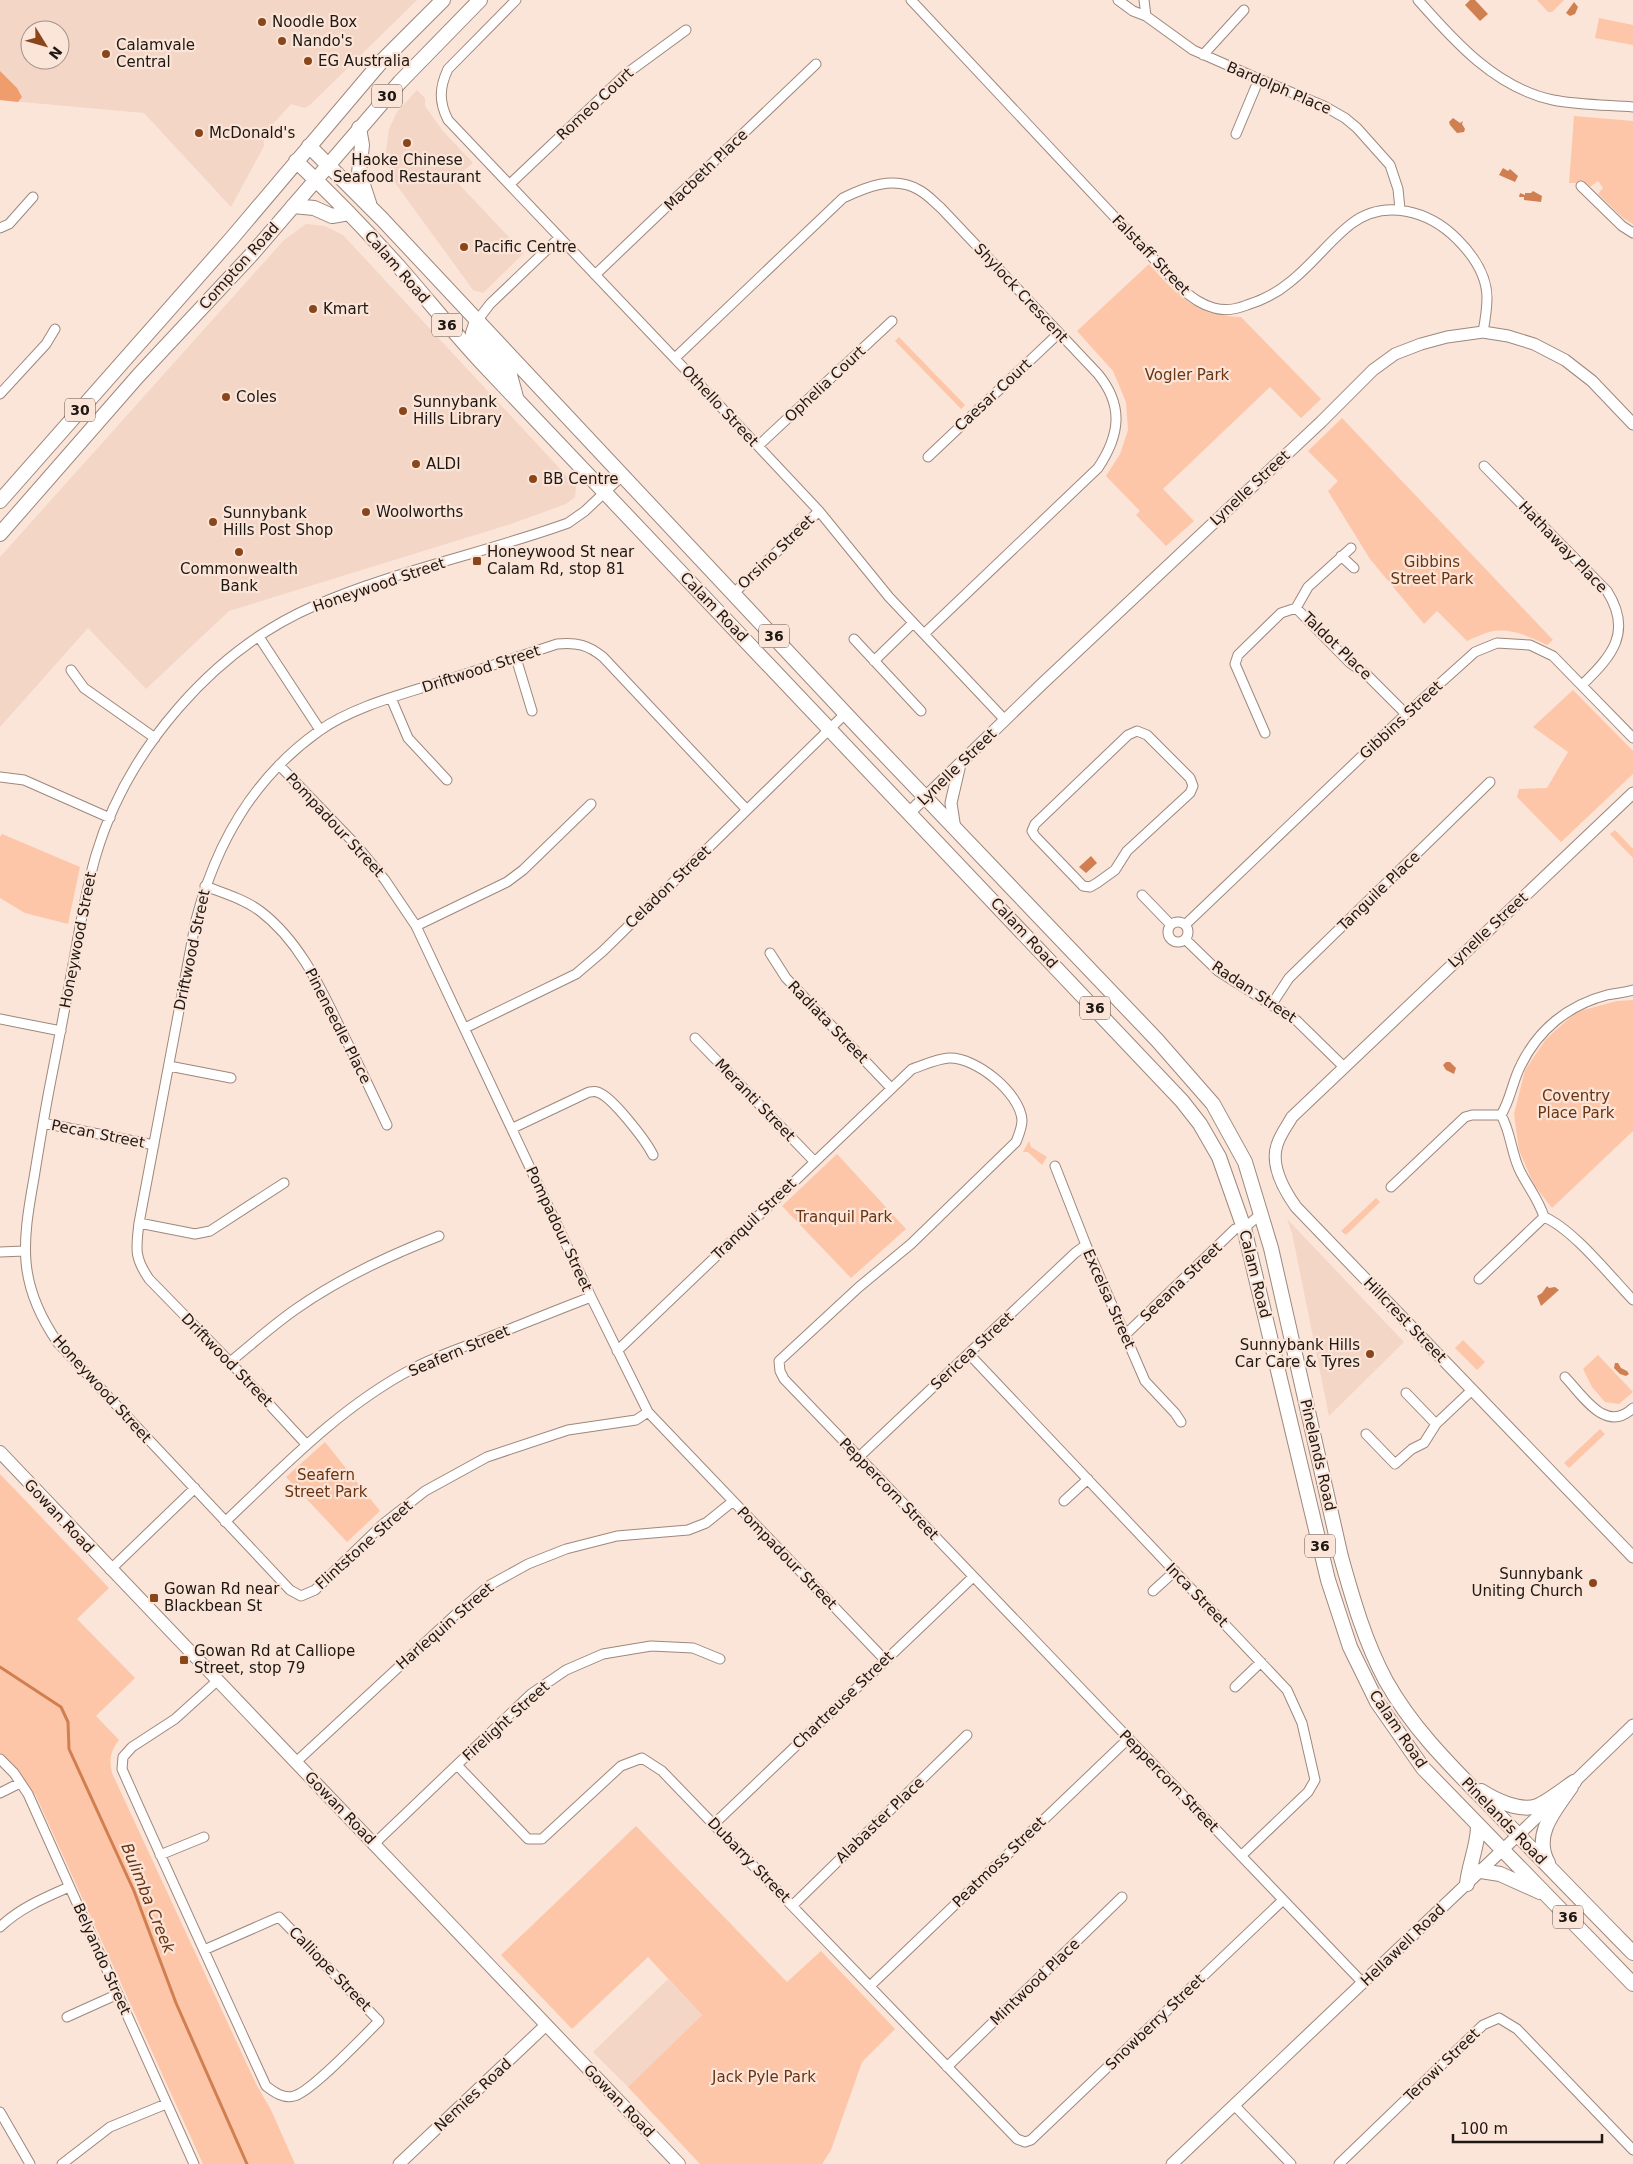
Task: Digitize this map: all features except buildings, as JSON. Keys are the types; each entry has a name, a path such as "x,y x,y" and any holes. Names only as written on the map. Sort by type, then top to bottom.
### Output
{"main road":[{"name":"Compton Road","path":"0,501 217,256 381,62 443,0"},
{"name":"Compton Road","path":"0,534 138,376 252,254 359,128 416,65 480,0"},
{"path":"359,128 362,145 359,173 369,206"},
{"name":"Calam Road","path":"309,146 369,206 1157,1040"},
{"name":"Calam Road","path":"296,161 349,213 400,268 449,328 910,812 1182,1101 1200,1124 1219,1157 1244,1228 1328,1580 1350,1647 1377,1702 1408,1749 1423,1768 1503,1850"},
{"path":"293,206 314,208 332,216 349,213"},
{"path":"477,321 473,333 508,372 516,398"},
{"name":"Pinelands Road","path":"1157,1040 1193,1079 1220,1114 1245,1162 1273,1257 1341,1557 1372,1654 1404,1710 1444,1759 1633,1953"},
{"name":"Gowan Road","path":"0,1452 110,1570 296,1762 679,2164"},
{"path":"1466,1782 1498,1800 1528,1807 1538,1806 1574,1782"},
{"path":"1552,1870 1542,1850 1542,1839 1549,1819 1574,1782"},
{"path":"1466,1884 1469,1867 1478,1840 1478,1826"},
{"name":"Pinelands Road","path":"1503,1850 1633,1984"},
{"path":"1481,1871 1508,1877 1549,1897"}],"street":[{"name":"Othello Street","path":"516,0 448,69 442,81 440,93 442,107 448,120 819,511 889,597 1005,720"},
{"name":"Falstaff Street","path":"911,0 1184,291 1200,303 1216,309 1238,308 1267,298 1290,282 1352,224 1372,214 1400,209 1436,221 1456,238 1477,261 1488,297 1483,332"},
{"name":"Bardolph Place","path":"1118,0 1133,12 1146,16 1203,55 1333,110 1357,128 1390,165 1398,189 1400,209"},
{"path":"1144,0 1146,16"},
{"path":"1418,0 1473,57 1495,76 1523,91 1553,100 1633,107"},
{"path":"1203,55 1244,10"},
{"name":"Romeo Court","path":"510,184 626,74 686,30"},
{"name":"Macbeth Place","path":"595,276 816,64"},
{"path":"1236,134 1259,79"},
{"name":"Shylock Crescent","path":"675,358 843,198 866,187 892,183 918,189 941,208 1098,374 1108,386 1114,401 1117,427 1110,449 1098,468 924,634"},
{"path":"1582,186 1622,226 1633,233"},
{"path":"0,228 9,224 33,197"},
{"path":"477,321 490,304 559,238"},
{"name":"Ophelia Court","path":"758,446 892,321"},
{"path":"0,394 46,344 55,329"},
{"name":"Lynelle Street","path":"910,812 1321,422 1373,370 1395,354 1447,336 1483,332 1508,336 1534,344 1565,360 1592,381 1633,424"},
{"name":"Caesar Court","path":"928,457 1059,333"},
{"name":"Hathaway Place","path":"1484,466 1607,591 1615,602 1620,619 1620,637 1610,657 1582,685"},
{"name":"Honeywood Street","path":"301,1596 290,1590 58,1343 48,1329 32,1294 24,1251 27,1218 43,1123 96,855 110,818 131,777 155,738 208,677 259,637 299,613 342,594 568,523 585,511 623,475"},
{"name":"Orsino Street","path":"734,592 819,511"},
{"path":"1296,608 1308,587 1350,548"},
{"path":"1341,556 1354,568"},
{"name":"Taldot Place","path":"1265,732 1235,664 1238,655 1281,613 1296,608 1350,663 1366,674 1406,714"},
{"path":"874,660 913,623"},
{"path":"259,637 320,730"},
{"path":"854,639 921,711"},
{"name":"Driftwood Street","path":"306,1444 149,1279 139,1265 136,1250 139,1223 196,920 205,886 219,850 235,820 254,793 279,765 320,730 359,710 391,698 557,644 575,642 592,648 603,657 747,810"},
{"name":"Gibbins Street","path":"1185,925 1406,714 1475,652 1497,643 1530,645 1553,656 1633,738"},
{"path":"516,658 532,711"},
{"path":"71,670 84,688 155,738"},
{"path":"391,698 408,738 447,780"},
{"name":"Celadon Street","path":"465,1028 576,974 603,951 846,713"},
{"path":"1138,731 1147,735 1190,778 1193,786 1190,793 1127,852 1115,870 1098,883 1090,887 1084,886 1032,831 1035,824 1128,735 1138,731"},
{"path":"956,829 951,803 961,763"},
{"name":"Pompadour Street","path":"279,765 357,846 385,880 416,926 513,1128 591,1297 648,1412 885,1660"},
{"path":"0,776 31,783 110,818"},
{"name":"Tanguile Place","path":"1272,1004 1289,978 1490,782"},
{"name":"Lynelle Street","path":"1344,1067 1633,793"},
{"path":"416,926 508,882 523,870 591,804"},
{"name":"Pineneedle Place","path":"205,886 238,899 259,910 278,928 300,954 319,984 387,1125"},
{"path":"1142,895 1172,925"},
{"path":"1177,922 1185,925 1188,932 1185,940 1179,942 1172,940 1169,934 1172,925 1177,922"},
{"name":"Radan Street","path":"1185,940 1218,971 1297,1021 1344,1067"},
{"name":"Radiata Street","path":"770,953 786,978 891,1088"},
{"path":"1501,1115 1508,1102 1521,1065 1532,1046 1546,1028 1567,1011 1588,1001 1633,990"},
{"path":"0,1019 61,1030"},
{"name":"Meranti Street","path":"695,1038 814,1161"},
{"name":"Peppercorn Street","path":"891,1088 912,1069 933,1061 950,1058 967,1061 992,1076 1013,1098 1022,1119 1021,1131 1010,1149 911,1244 859,1288 779,1361 780,1371 784,1379 1363,1983"},
{"path":"169,1066 231,1078"},
{"name":"Hillcrest Street","path":"1344,1067 1292,1117 1277,1145 1275,1160 1286,1193 1296,1207 1633,1556"},
{"name":"Tranquil Street","path":"617,1351 891,1088"},
{"path":"513,1128 589,1092 598,1092 608,1099 645,1139 653,1155"},
{"path":"1391,1187 1465,1117 1472,1115 1501,1115"},
{"path":"1501,1115 1508,1127 1512,1148 1520,1170 1544,1217 1556,1222 1570,1234 1633,1300"},
{"name":"Pecan Street","path":"43,1123 154,1145"},
{"name":"Excelsa Street","path":"1055,1166 1086,1245 1145,1381 1181,1422"},
{"path":"139,1223 195,1234 210,1231 284,1183"},
{"name":"Seeana Street","path":"1125,1336 1235,1229 1244,1228 1261,1214"},
{"path":"1479,1279 1544,1217"},
{"path":"230,1362 296,1309 400,1251 440,1236"},
{"name":"Sericea Street","path":"859,1457 1075,1253 1086,1245"},
{"path":"0,1252 24,1251"},
{"name":"Seafern Street","path":"225,1522 306,1444 346,1411 412,1369 591,1297"},
{"name":"Inca Street","path":"969,1354 1287,1690 1302,1723 1316,1780 1308,1792 1241,1856"},
{"path":"1565,1377 1598,1412 1608,1417 1614,1418 1626,1415 1633,1408"},
{"path":"1366,1434 1395,1464 1412,1449 1424,1443 1436,1424 1472,1390"},
{"path":"1406,1393 1436,1424"},
{"name":"Flintstone Street","path":"301,1596 315,1590 383,1524 425,1491 487,1457 568,1430 636,1420 648,1412"},
{"path":"1064,1501 1088,1479"},
{"path":"110,1570 195,1488"},
{"name":"Harlequin Street","path":"296,1762 490,1585 528,1564 566,1548 617,1536 688,1530 706,1522 732,1502"},
{"path":"1153,1591 1175,1571"},
{"name":"Chartreuse Street","path":"714,1824 973,1577"},
{"name":"Firelight Street","path":"374,1844 531,1694 566,1670 603,1654 651,1646 693,1648 720,1659"},
{"path":"1234,1687 1261,1662"},
{"name":"Calliope Street","path":"204,1950 279,1916 379,2021 310,2087 294,2096 277,2095 266,2086 160,1855 122,1769 123,1757 132,1747 175,1719 217,1681"},
{"name":"Hellawell Road","path":"1172,2164 1633,1725"},
{"name":"Alabaster Place","path":"793,1905 967,1735"},
{"name":"Peatmoss Street","path":"870,1986 1128,1739"},
{"name":"Dubarry Street","path":"457,1765 528,1839 542,1839 621,1766 642,1758 662,1771 1017,2139 1025,2142"},
{"name":"Belyando Street","path":"0,1759 28,1794 194,2164"},
{"path":"0,1793 20,1783"},
{"path":"160,1855 204,1837"},
{"path":"0,1928 9,1918 32,1903 70,1887"},
{"name":"Mintwood Place","path":"947,2066 1122,1898"},
{"name":"Snowberry Street","path":"1025,2142 1031,2140 1283,1900"},
{"path":"67,2017 118,1994"},
{"name":"Terowi Street","path":"1339,2164 1483,2026 1499,2018 1516,2029 1633,2150"},
{"name":"Nemies Road","path":"399,2164 546,2025"},
{"path":"62,2164 110,2127 166,2104"},
{"path":"1234,2105 1291,2164"},
{"path":"0,2112 30,2164"}],"shaded area":[{"path":"0,0 417,0 310,105 305,108 291,104 263,135 264,146 231,207 144,113 0,100"},
{"path":"1470,0 1475,0 1488,14 1480,21 1465,5"},
{"path":"1574,2 1578,7 1575,14 1570,16 1566,13"},
{"path":"0,71 17,88 22,97 18,102 0,100"},
{"path":"417,90 425,98 425,106 443,131 473,163 454,179 524,253 483,293 473,290 390,176 386,151 389,129 397,112"},
{"path":"1453,118 1460,123 1463,121 1464,132 1457,133 1450,125 1449,122"},
{"path":"1503,168 1508,171 1510,169 1518,176 1515,182 1499,175"},
{"path":"1533,191 1542,196 1541,202 1524,200 1524,197 1519,197 1520,193 1525,195 1525,193"},
{"path":"306,224 325,226 343,235 576,486 575,497 566,504 511,524 229,611 146,689 88,628 0,727 0,557 284,240"},
{"path":"1091,856 1097,863 1086,873 1079,867"},
{"path":"1446,1062 1450,1062 1456,1068 1454,1074 1446,1070 1443,1065"},
{"path":"1287,1219 1404,1342 1329,1416 1292,1233"},
{"path":"1547,1286 1549,1288 1555,1287 1559,1290 1541,1306 1537,1296"},
{"path":"1615,1363 1618,1363 1629,1374 1626,1376 1620,1374 1614,1368"},
{"path":"668,1979 702,2015 628,2087 593,2052"}],"green space":[{"path":"1537,0 1564,0 1552,12 1548,12"},
{"path":"1599,18 1633,25 1633,45 1595,38"},
{"path":"1574,116 1633,121 1633,224 1623,218 1598,194 1603,188 1598,181 1590,187 1586,183 1569,183"},
{"name":"Vogler Park","path":"1149,264 1179,294 1199,308 1225,316 1241,317 1321,399 1301,418 1270,387 1163,489 1194,521 1166,546 1136,515 1140,511 1106,476 1120,454 1128,430 1126,402 1113,371 1077,331"},
{"path":"899,337 965,405 961,409 895,341"},
{"name":"Gibbins Street Park","path":"1342,418 1553,640 1547,645 1526,636 1496,631 1467,641 1437,611 1424,624 1370,559 1328,491 1338,481 1308,451"},
{"path":"1573,690 1633,751 1633,774 1561,842 1517,797 1519,789 1547,788 1568,752 1533,727"},
{"path":"1615,830 1633,849 1633,858 1610,834"},
{"path":"2,834 80,867 68,924 25,913 0,898 0,837"},
{"name":"Coventry Place Park","path":"1633,1000 1633,1131 1552,1208 1534,1185 1519,1150 1514,1114 1525,1070 1546,1039 1576,1012 1617,1001"},
{"path":"1029,1141 1031,1147 1047,1157 1042,1165 1028,1152 1023,1152"},
{"name":"Tranquil Park","path":"837,1154 906,1229 851,1278 782,1206"},
{"path":"1376,1198 1380,1202 1346,1235 1341,1231"},
{"path":"1463,1340 1485,1362 1477,1370 1455,1348"},
{"path":"1598,1355 1633,1392 1619,1404 1605,1402 1592,1387 1583,1369"},
{"path":"1600,1429 1605,1434 1569,1468 1564,1463"},
{"name":"Seafern Street Park","path":"325,1442 380,1511 347,1542 286,1477"},
{"path":"0,1474 109,1588 77,1619 135,1678 96,1716 119,1740 111,1756 112,1773 295,2164 203,2164 36,1796 21,1776 0,1754"},
{"name":"Jack Pyle Park","path":"636,1826 787,1982 821,1951 895,2029 862,2062 831,2150 822,2164 700,2164 628,2087 702,2015 648,1957 572,2029 501,1955"}],"waterway":[{"name":"Bulimba Creek","path":"0,1667 61,1707 68,1722 69,1749 134,1891 176,2003 247,2164"}],"place":[{"name":"Noodle Box","path":"262,22"},
{"name":"Nando's","path":"282,41"},
{"name":"Calamvale Central","path":"106,54"},
{"name":"EG Australia","path":"308,61"},
{"name":"McDonald's","path":"199,133"},
{"name":"Haoke Chinese Seafood Restaurant","path":"407,143"},
{"name":"Pacific Centre","path":"464,247"},
{"name":"Kmart","path":"313,309"},
{"name":"Coles","path":"226,397"},
{"name":"Sunnybank Hills Library","path":"403,411"},
{"name":"ALDI","path":"416,464"},
{"name":"BB Centre","path":"533,479"},
{"name":"Woolworths","path":"366,512"},
{"name":"Sunnybank Hills Post Shop","path":"213,522"},
{"name":"Commonwealth Bank","path":"239,552"},
{"name":"Honeywood St near Calam Rd, stop 81","path":"477,561"},
{"name":"Sunnybank Hills Car Care & Tyres","path":"1370,1354"},
{"name":"Sunnybank Uniting Church","path":"1593,1583"},
{"name":"Gowan Rd near Blackbean St","path":"154,1598"},
{"name":"Gowan Rd at Calliope Street, stop 79","path":"184,1660"}]}
